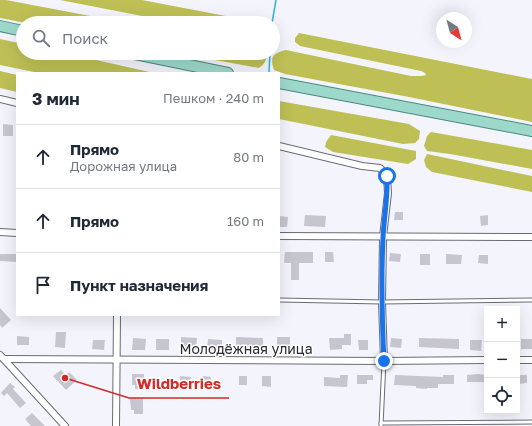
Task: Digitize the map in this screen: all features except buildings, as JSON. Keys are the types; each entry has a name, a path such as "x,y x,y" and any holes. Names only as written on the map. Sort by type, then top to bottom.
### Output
{"main road":[{"path":"0,26 16,29"},
{"path":"164,60 223,72"},
{"path":"280,83 532,131"}],"street":[{"path":"0,99 16,103"},
{"path":"280,146 362,166 380,168 387,176 388,193 383,237 382,302 384,361"},
{"path":"0,232 16,233"},
{"path":"280,236 532,237"},
{"path":"116,426 117,316"},
{"path":"2,357 65,426"},
{"name":"Молодёжная улица","path":"2,357 116,360 484,360"},
{"path":"520,360 532,360"}],"lane":[{"path":"280,300 382,302 532,300"},
{"path":"384,361 381,425 532,422"}],"shaded area":[{"path":"0,0 90,16 16,16 16,21 0,18"},
{"path":"60,0 142,0 226,16 142,16"},
{"path":"299,33 532,79 532,122 285,74 274,70 272,60 280,60 280,52 286,50 411,76 426,75 421,71 300,46 295,42 295,38"},
{"path":"0,39 16,42 16,60 96,60 150,72 34,72 0,65"},
{"path":"215,60 266,60 259,68"},
{"path":"0,71 16,75 16,92 0,88"},
{"path":"280,101 409,124 420,131 419,139 415,143 403,144 280,119"},
{"path":"431,132 532,150 532,169 427,151 424,146 427,136"},
{"path":"331,135 416,151 416,159 408,164 333,152 325,147 326,142"},
{"path":"427,154 532,176 532,192 432,172 426,167 424,160"}],"waterway":[{"path":"273,16 276,0"},
{"path":"269,72 270,60"}],"place":[{"name":"Wildberries","path":"65,378"}],"route":[{"path":"384,361 382,302 383,237 388,193 387,176"}]}
